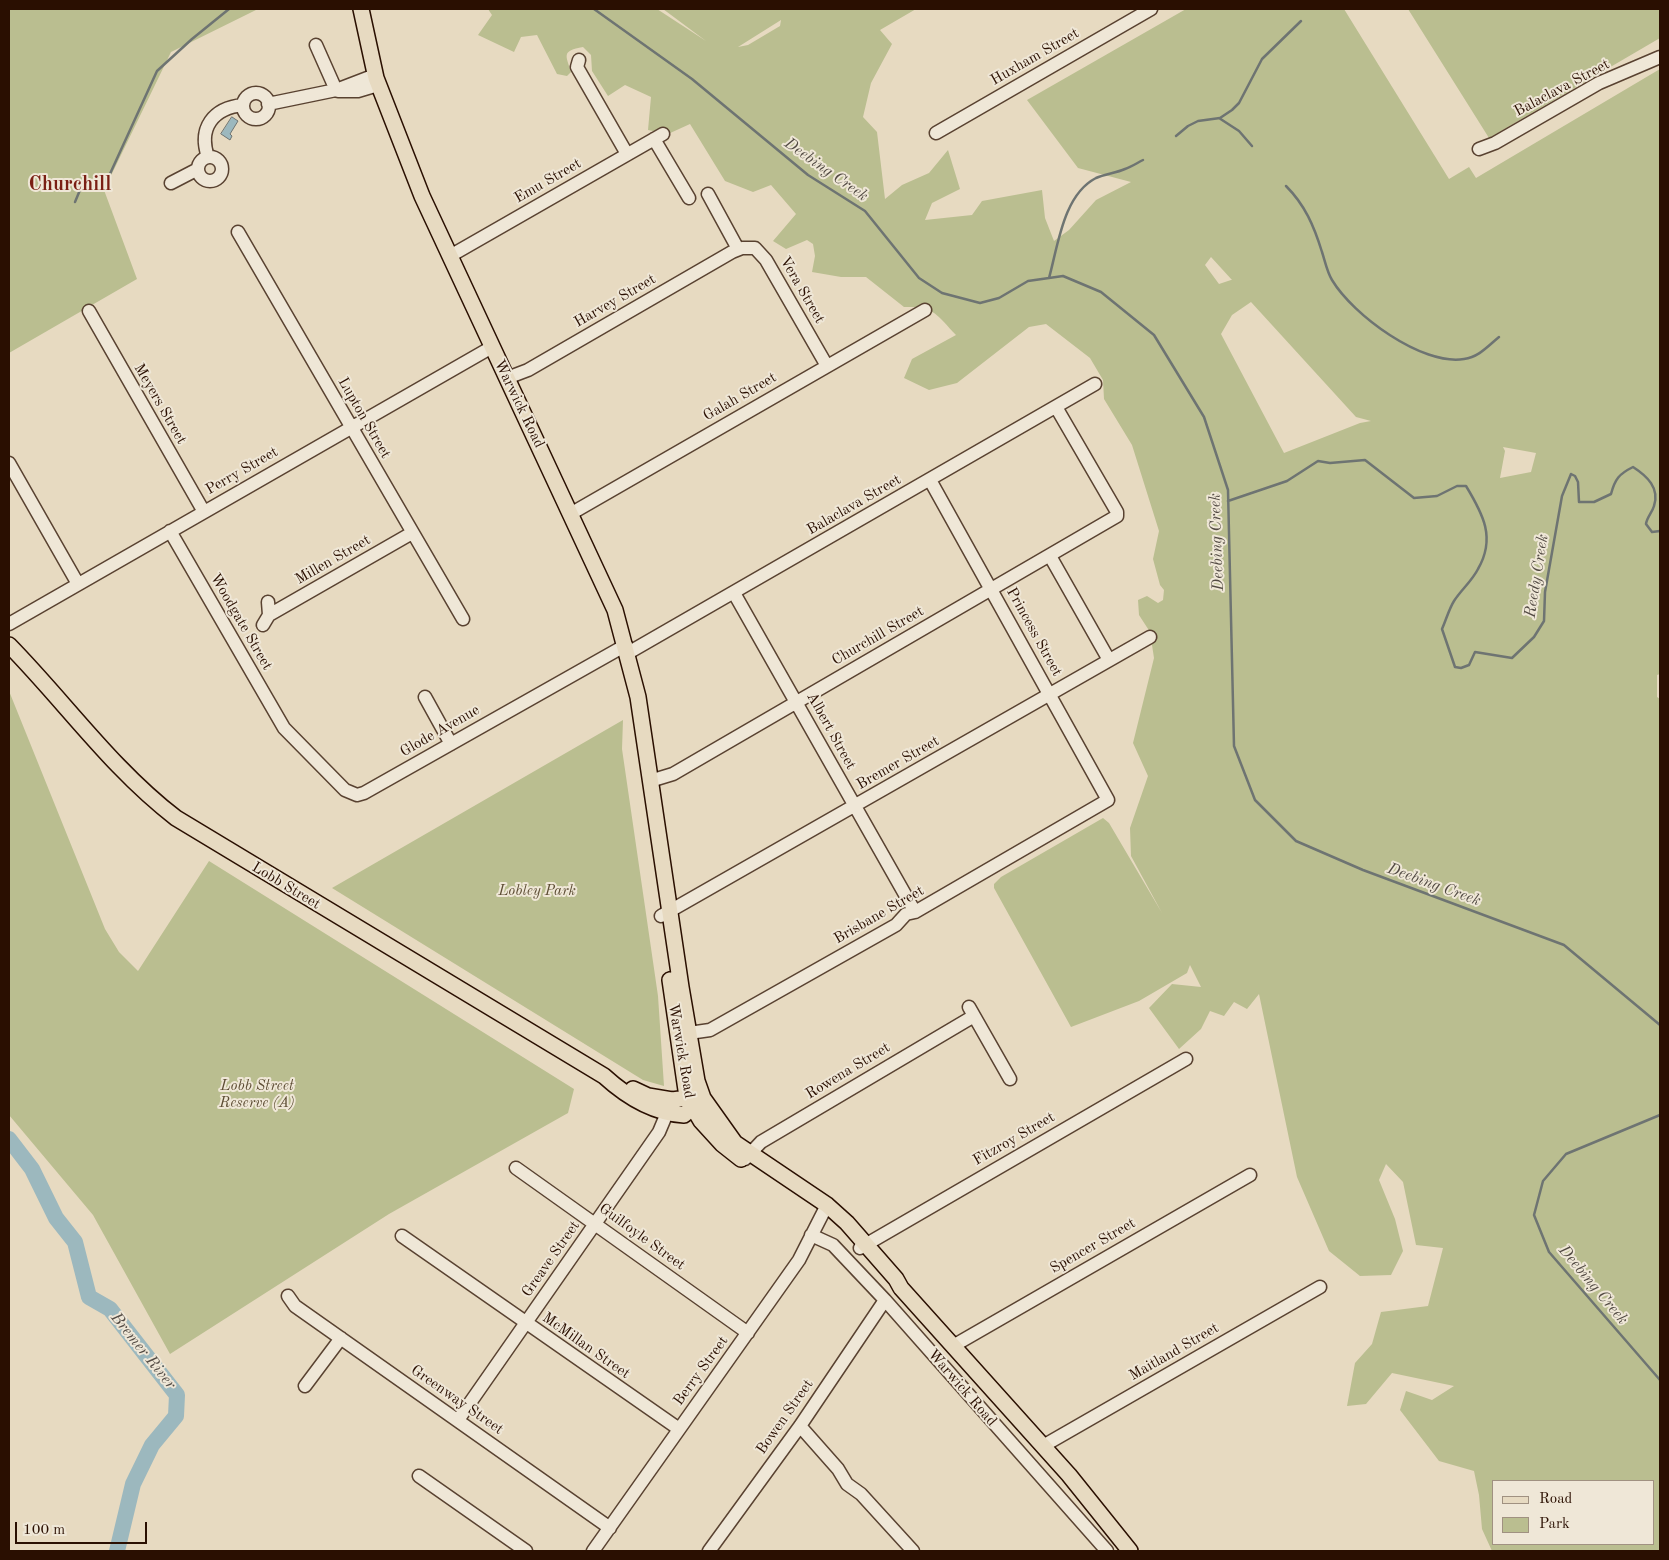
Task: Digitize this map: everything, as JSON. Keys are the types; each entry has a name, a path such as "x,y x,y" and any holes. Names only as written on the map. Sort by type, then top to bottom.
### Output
{"main road":[{"name":"Warwick Road","path":"360,9 377,80 418,188 616,610 638,697 653,806 665,869 665,914 694,1101 735,1143 746,1158 824,1208 863,1246 894,1284 901,1288 1069,1475 1143,1551"},
{"name":"Lobb Street","path":"9,645 126,774 176,818 604,1076 648,1096 694,1101"},
{"name":"Warwick Road","path":"665,914 697,1081 694,1101"},
{"name":"Lobb Street","path":"604,1076 617,1088 644,1105 667,1113 684,1114 694,1101"},
{"name":"Warwick Road","path":"1069,1475 1130,1551"}],"street":[{"name":"Huxham Street","path":"936,133 1151,9"},
{"path":"316,45 336,90"},
{"name":"Balaclava Street","path":"1479,149 1495,143 1599,83 1660,57"},
{"path":"579,60 577,67 627,154"},
{"path":"268,104 377,80"},
{"path":"254,93 262,94 268,104 264,116 255,119 247,116 243,105 247,96 254,93"},
{"path":"208,157 204,140 208,125 223,110 230,106 243,105"},
{"name":"Emu Street","path":"450,256 658,137 689,198"},
{"path":"208,157 220,161 222,169 220,177 212,181 204,180 198,169 200,162 208,157"},
{"path":"171,182 198,169"},
{"path":"708,194 738,250"},
{"name":"Lupton Street","path":"238,232 463,619"},
{"name":"Vera Street","path":"738,250 755,248 760,252 827,366"},
{"name":"Harvey Street","path":"507,378 528,370 738,250"},
{"name":"Galah Street","path":"572,513 924,310"},
{"name":"Meyers Street","path":"89,311 204,512"},
{"name":"Perry Street","path":"9,624 492,347"},
{"name":"Balaclava Street","path":"627,649 734,592 1095,384"},
{"name":"Churchill Street","path":"650,781 673,774 1113,519 1117,512 1056,406"},
{"path":"9,463 78,584"},
{"name":"Princess Street","path":"930,480 1108,800"},
{"name":"Woodgate Street","path":"170,531 284,728"},
{"name":"Millen Street","path":"267,614 412,533"},
{"path":"1050,556 1109,660"},
{"name":"Albert Street","path":"734,592 915,912"},
{"name":"Bremer Street","path":"665,914 1150,637"},
{"name":"Glode Avenue","path":"284,728 345,790 356,795 364,793 627,649"},
{"path":"425,697 451,744"},
{"name":"Brisbane Street","path":"689,1033 710,1030 896,925 906,914 915,912 1108,800"},
{"name":"Rowena Street","path":"746,1158 761,1142 972,1011 1010,1079"},
{"name":"Fitzroy Street","path":"863,1246 1186,1059"},
{"name":"Greave Street","path":"458,1420 659,1132 667,1113"},
{"name":"Guilfoyle Street","path":"516,1168 748,1333"},
{"name":"Spencer Street","path":"953,1346 1250,1175"},
{"name":"Berry Street","path":"593,1551 799,1260 824,1208"},
{"name":"Warwick Road","path":"811,1235 833,1245 885,1300 1107,1551"},
{"name":"McMillan Street","path":"402,1236 679,1429"},
{"name":"Maitland Street","path":"1043,1446 1320,1287"},
{"name":"Greenway Street","path":"288,1296 295,1306 610,1528"},
{"name":"Bowen Street","path":"712,1550 800,1426 885,1300"},
{"path":"305,1386 341,1338"},
{"path":"800,1426 838,1469 847,1484 861,1494 913,1551"},
{"path":"419,1476 526,1551"}],"green space":[{"path":"9,9 258,9 171,52 104,190 137,279 9,353"},
{"path":"488,9 657,9 706,41 663,9 916,9 880,30 892,44 871,83 863,117 877,132 885,199 902,185 929,173 948,150 960,189 932,203 925,220 972,215 982,201 1042,190 1045,218 1054,241 1069,230 1096,200 1131,182 1078,168 1027,100 1186,9 1344,9 1449,179 1469,167 1476,178 1660,69 1660,674 1657,675 1657,697 1660,699 1660,1551 1492,1551 1482,1529 1479,1495 1474,1471 1439,1461 1400,1410 1406,1391 1432,1400 1454,1386 1392,1373 1366,1404 1347,1406 1355,1363 1372,1344 1381,1312 1428,1306 1443,1248 1416,1245 1403,1182 1386,1164 1379,1180 1395,1219 1403,1251 1391,1275 1360,1276 1329,1251 1297,1177 1259,994 1247,1009 1234,1002 1224,1016 1210,1011 1201,1029 1179,1049 1149,1008 1172,984 1201,987 1190,965 1187,973 1139,1001 1071,1027 994,888 994,884 1001,877 1103,818 1109,823 1162,913 1131,856 1130,828 1148,776 1133,743 1154,658 1150,632 1139,615 1138,600 1147,596 1158,603 1163,600 1164,590 1160,585 1153,559 1159,531 1132,445 1104,399 1103,380 1090,358 1046,324 1029,327 957,383 929,390 904,378 912,359 956,335 939,317 922,308 904,307 866,277 841,277 812,272 815,256 813,244 807,240 786,249 773,241 796,214 771,185 753,192 725,181 690,124 668,134 648,130 651,97 625,85 608,96 592,71 591,55 583,47 568,52 567,58 571,72 567,76 557,74 537,35 521,37 514,52 478,35 492,15","holes":["781,20 780,26 748,45 738,47","1211,257 1232,280 1219,284 1205,265","1251,302 1356,417 1371,421 1360,423 1284,453 1221,334 1232,315","1503,447 1536,453 1531,472 1500,478 1505,451"]},
{"path":"1408,9 1660,9 1660,38 1489,138"},
{"name":"Lobb Street Reserve (A)","path":"9,691 105,929 119,952 138,971 209,861 574,1089 568,1113 389,1214 170,1354 93,1215 9,1115"},
{"name":"Lobley Park","path":"623,720 622,749 658,996 664,1086 643,1080 332,888"}],"water":[{"path":"232,117 238,121 230,134 232,136 230,140 221,134"}],"waterway":[{"path":"75,202 80,190 100,186 109,176 157,71 229,9"},
{"name":"Deebing Creek","path":"594,9 692,79 808,175 865,211 919,278 942,293 980,303 999,298 1028,281 1063,276 1101,292 1154,335 1204,417 1228,490 1234,746 1255,800 1296,841 1363,870 1564,945 1660,1025"},
{"path":"1176,136 1188,126 1198,121 1220,118 1232,110 1239,103 1262,59 1301,21"},
{"path":"1219,118 1239,131 1252,146"},
{"path":"1049,278 1059,237 1076,196 1096,178 1130,167 1143,160"},
{"path":"1286,186 1299,201 1308,216 1316,233 1327,270 1332,280 1342,294 1356,308 1390,335 1429,355 1447,359 1464,359 1474,356 1499,337"},
{"name":"Reedy Creek","path":"1228,501 1287,481 1318,461 1330,463 1365,460 1414,498 1437,496 1457,486 1466,486 1478,506 1487,536 1486,547 1478,569 1454,601 1442,629 1455,667 1461,668 1469,665 1475,652 1512,658 1534,637 1544,621 1545,592 1562,496 1571,474 1575,476 1578,482 1579,502 1594,502 1611,494 1618,477 1633,467 1643,474 1654,488 1655,500 1646,524 1652,532 1660,531"},
{"name":"Deebing Creek","path":"1660,1115 1566,1154 1543,1181 1534,1215 1549,1252 1660,1380"},
{"name":"Bremer River","path":"9,1139 32,1169 56,1218 75,1242 89,1297 110,1309 177,1395 176,1416 152,1445 133,1484 117,1551"}],"district":[{"name":"Churchill","path":"70,185"}]}
